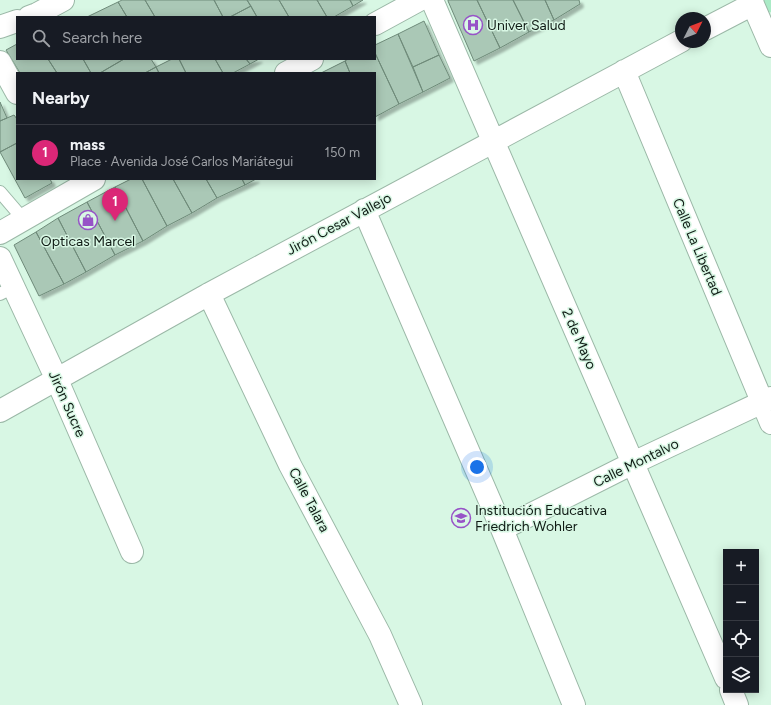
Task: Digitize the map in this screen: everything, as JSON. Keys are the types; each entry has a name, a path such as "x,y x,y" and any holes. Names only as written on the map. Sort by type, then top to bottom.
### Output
{"street":[{"path":"32,16 63,0"},
{"path":"376,23 419,0"},
{"name":"2 de Mayo","path":"432,0 723,671"},
{"path":"711,26 752,2 771,46"},
{"path":"0,27 16,21"},
{"name":"Jirón Cesar Vallejo","path":"0,412 210,294 364,210 675,44"},
{"path":"288,72 310,60"},
{"path":"0,62 16,91"},
{"name":"Calle La Libertad","path":"624,71 767,400 771,423"},
{"path":"0,233 24,220 68,185 90,180"},
{"path":"364,210 502,529 574,705"},
{"name":"Jirón Sucre","path":"0,258 7,291 57,380 132,552"},
{"name":"Calle Talara","path":"210,294 290,465 380,635 412,705"},
{"name":"Calle Montalvo","path":"502,529 767,400"},
{"path":"732,693 738,705"}],"lane":[{"path":"0,192 24,220"}],"green space":[{"path":"763,0 771,0 771,12 768,13"}],"building":[{"path":"122,0 145,0 154,16 126,16 118,2"},
{"path":"145,0 214,0 222,16 154,16"},
{"path":"214,0 247,0 251,6 232,16 222,16"},
{"path":"247,0 279,0 288,16 256,16"},
{"path":"279,0 317,0 326,16 288,16"},
{"path":"317,0 350,0 353,6 336,16 326,16"},
{"path":"350,0 363,0 353,6"},
{"name":"Univer Salud","path":"448,0 477,0 500,48 474,61"},
{"path":"477,0 513,0 529,32 500,48"},
{"path":"513,0 545,0 554,20 529,32"},
{"path":"545,0 579,0 580,4 554,20"},
{"path":"118,2 126,16 89,16"},
{"path":"251,6 256,16 232,16"},
{"path":"424,21 439,55 413,67 398,34"},
{"path":"398,34 423,92 399,104 376,55 376,45"},
{"path":"16,45 16,60 49,60 56,72 19,72 6,50"},
{"path":"376,55 399,104 376,116 376,72 350,72 345,61 376,60"},
{"path":"439,55 450,78 423,92 413,67"},
{"path":"49,60 84,60 90,72 56,72"},
{"path":"84,60 122,60 102,72 90,72"},
{"path":"122,60 152,60 156,67 147,72 102,72"},
{"path":"170,60 180,60 186,72 158,72 156,67"},
{"path":"180,60 216,60 222,72 186,72"},
{"path":"216,60 247,60 250,64 235,72 222,72"},
{"path":"247,60 257,60 250,64"},
{"path":"345,61 350,72 323,72"},
{"path":"156,67 158,72 147,72"},
{"path":"0,102 7,118 0,121"},
{"path":"14,115 16,118 16,144 0,152 0,121"},
{"path":"16,144 16,180 50,180 52,183 25,198 0,152"},
{"path":"129,180 143,180 167,226 143,241 115,187"},
{"path":"143,180 174,180 192,213 167,226"},
{"path":"174,180 207,180 217,198 192,213"},
{"path":"207,180 242,180 245,185 217,198"},
{"path":"242,180 254,180 245,185"},
{"path":"115,187 143,241 115,255 87,202"},
{"path":"87,202 115,255 86,272 58,218"},
{"path":"58,218 86,272 64,284 36,232"},
{"path":"36,232 64,284 39,296 14,245"}],"place":[{"name":"Univer Salud","path":"473,25"},
{"name":"Opticas Marcel","path":"88,220"},
{"name":"mass","path":"115,221"},
{"name":"Institución Educativa Friedrich Wohler","path":"461,518"}]}
